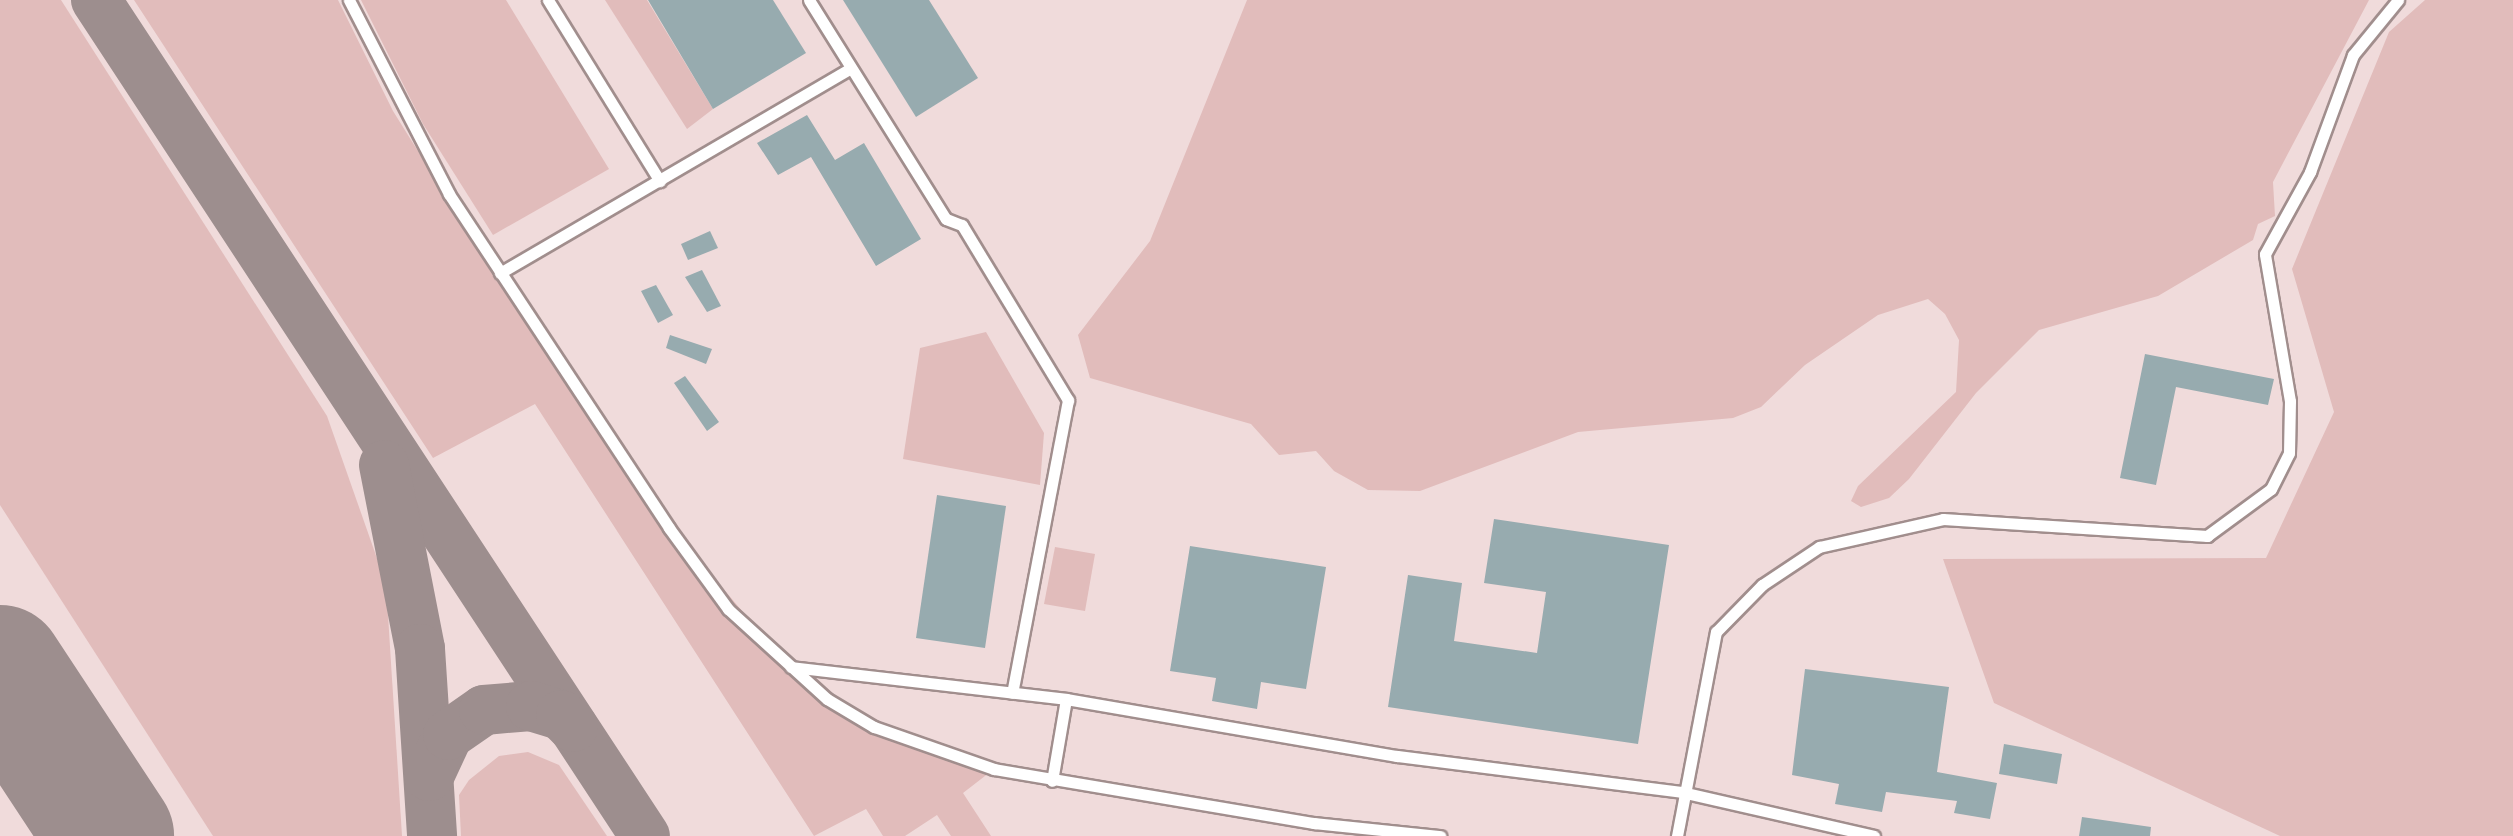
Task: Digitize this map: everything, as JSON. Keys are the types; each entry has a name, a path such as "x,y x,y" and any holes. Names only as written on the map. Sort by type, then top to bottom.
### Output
{"lane":[{"path":"349,0 449,194 500,274 728,609 789,667 874,727 950,757 1052,781 1313,829 1440,836"},
{"path":"548,0 660,181"},
{"path":"809,0 946,219 962,225 1068,400 1012,692"},
{"path":"1676,836 1716,632 1762,585 1819,547 1944,519 2207,536 2271,490 2289,453 2290,401 2264,254 2310,172 2353,55 2398,0"},
{"path":"500,274 852,68"},
{"path":"789,667 1066,699 1397,756 1682,792 1874,836"},
{"path":"1052,781 1066,699"}],"shaded area":[{"path":"0,0 61,0 327,416 386,584 402,836 213,836 0,505"},
{"path":"134,0 338,0 393,111 497,278 654,506 789,667 874,727 994,769 963,793 991,836 951,836 937,815 905,836 883,836 866,809 814,836 535,404 433,458"},
{"path":"361,0 506,0 609,169 493,235 423,124"},
{"path":"605,0 647,0 713,109 687,129"},
{"path":"1247,0 2369,0 2273,182 2275,216 2258,224 2253,240 2158,296 2039,330 1976,393 1909,479 1889,498 1861,507 1851,501 1858,486 1956,392 1959,340 1945,314 1928,299 1878,315 1805,365 1761,407 1733,418 1578,432 1420,491 1368,490 1334,471 1316,451 1279,455 1251,424 1090,378 1078,335 1150,241"},
{"path":"2425,0 2513,0 2513,836 2280,836 1994,703 1943,559 2266,558 2334,412 2292,269 2389,32"},
{"path":"986,332 1044,433 1040,485 903,459 920,348"},
{"path":"1055,547 1095,554 1085,611 1044,604"},
{"path":"528,752 559,765 607,836 461,836 459,795 469,780 499,756"}],"building":[{"path":"648,0 773,0 806,53 713,109"},
{"path":"843,0 929,0 978,78 916,117"},
{"path":"807,115 835,160 864,143 921,239 876,266 811,157 778,175 757,143"},
{"path":"710,231 718,248 688,260 681,244"},
{"path":"702,270 721,306 707,312 685,277"},
{"path":"656,285 673,315 658,323 641,291"},
{"path":"670,335 712,349 706,364 666,348"},
{"path":"2145,354 2274,379 2268,405 2176,387 2156,485 2120,478"},
{"path":"685,376 719,422 707,431 674,383"},
{"path":"937,495 1006,506 985,648 916,638"},
{"path":"1494,519 1669,545 1638,744 1388,707 1408,575 1462,583 1454,641 1537,653 1546,592 1484,583"},
{"path":"1190,546 1326,567 1306,689 1261,682 1257,709 1212,701 1216,678 1170,671"},
{"path":"1805,669 1949,687 1937,772 1997,783 1990,819 1954,813 1957,801 1886,792 1882,812 1835,804 1839,784 1792,775"},
{"path":"2004,744 2062,754 2057,784 1999,774"},
{"path":"2082,817 2151,827 2150,836 2079,836"}],"taxiway":[{"path":"96,0 645,836"},
{"path":"384,465 420,649 432,836"},
{"path":"429,776 448,735 484,710 531,706 561,715 573,727"}],"runway":[{"path":"0,669 110,836"}]}
